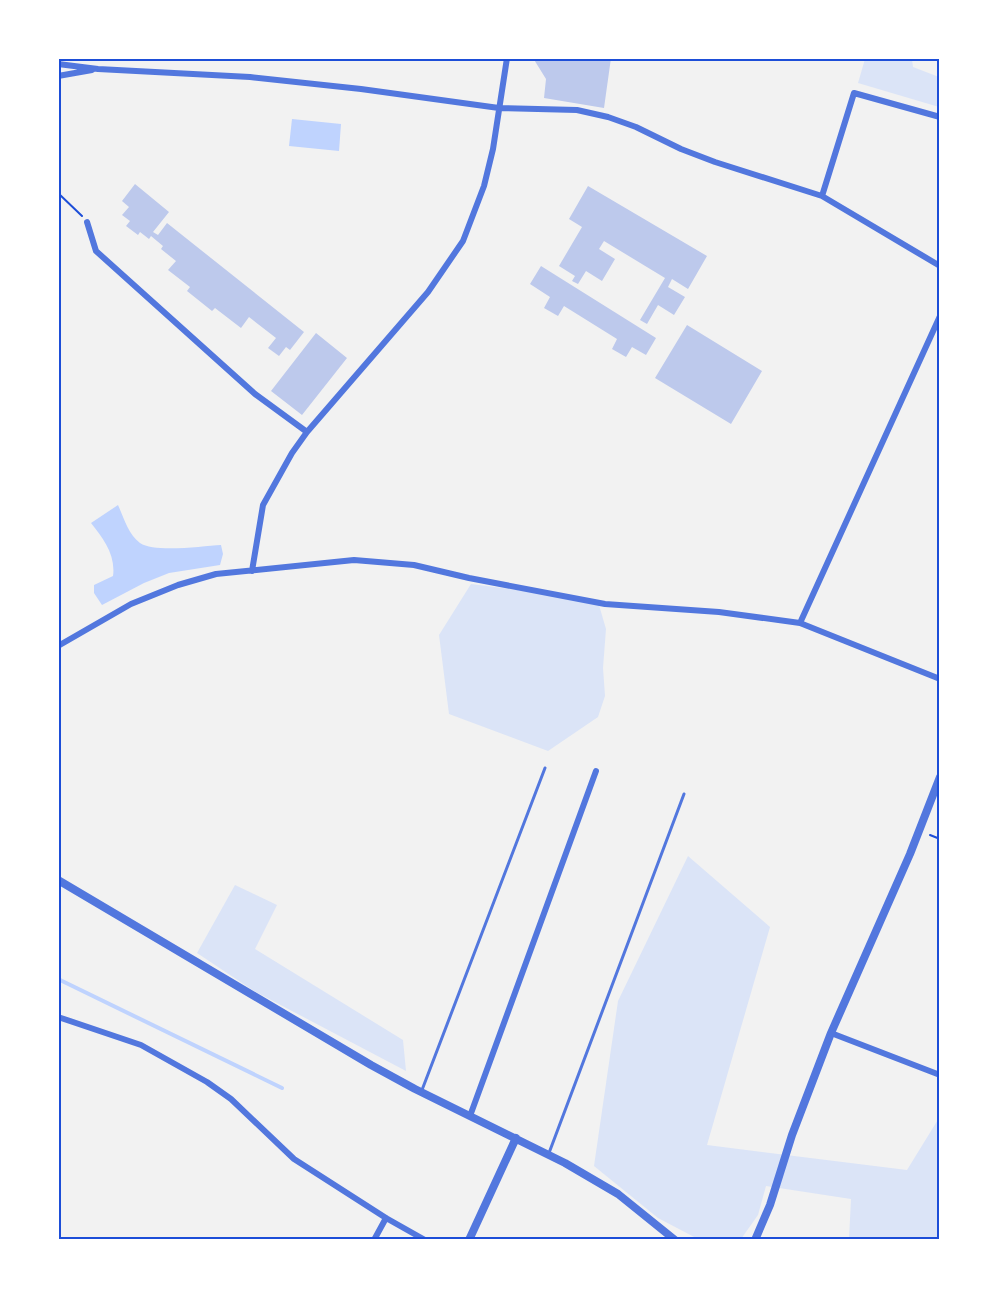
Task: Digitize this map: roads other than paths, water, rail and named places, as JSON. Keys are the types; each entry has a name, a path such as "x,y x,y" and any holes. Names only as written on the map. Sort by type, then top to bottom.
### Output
{"street":[{"path":"252,571 263,505 292,453 307,432 428,292 463,241 484,186 493,149 507,58"},
{"path":"58,64 98,69 261,79 361,89 499,108 577,110 608,117 715,162 822,196 939,266"},
{"path":"58,76 98,69"},
{"path":"822,196 854,93 939,117"},
{"path":"87,222 96,251 255,394 307,432"},
{"path":"800,623 939,316"},
{"path":"58,646 131,604 178,585 216,574 354,560 414,565 605,604 719,612 800,623 939,679"},
{"path":"470,1116 596,771"},
{"path":"755,1239 770,1205 792,1135 831,1033 910,854 939,777"},
{"path":"58,880 309,1029 421,1092 549,1155 618,1194 675,1239"},
{"path":"58,1017 141,1045 207,1082 231,1099 294,1159 386,1218 425,1239"},
{"path":"831,1033 939,1075"},
{"path":"469,1239 516,1138"},
{"path":"374,1239 386,1218"}],"lane":[{"path":"421,1092 545,768"},
{"path":"549,1155 684,794"}],"water":[{"path":"292,119 341,124 339,151 289,146"},
{"path":"118,505 129,530 140,543 156,548 221,545 223,554 220,565 169,573 102,605 94,593 94,585 113,576 113,561 104,541 91,523"}],"waterway":[{"path":"58,979 282,1088"}]}
